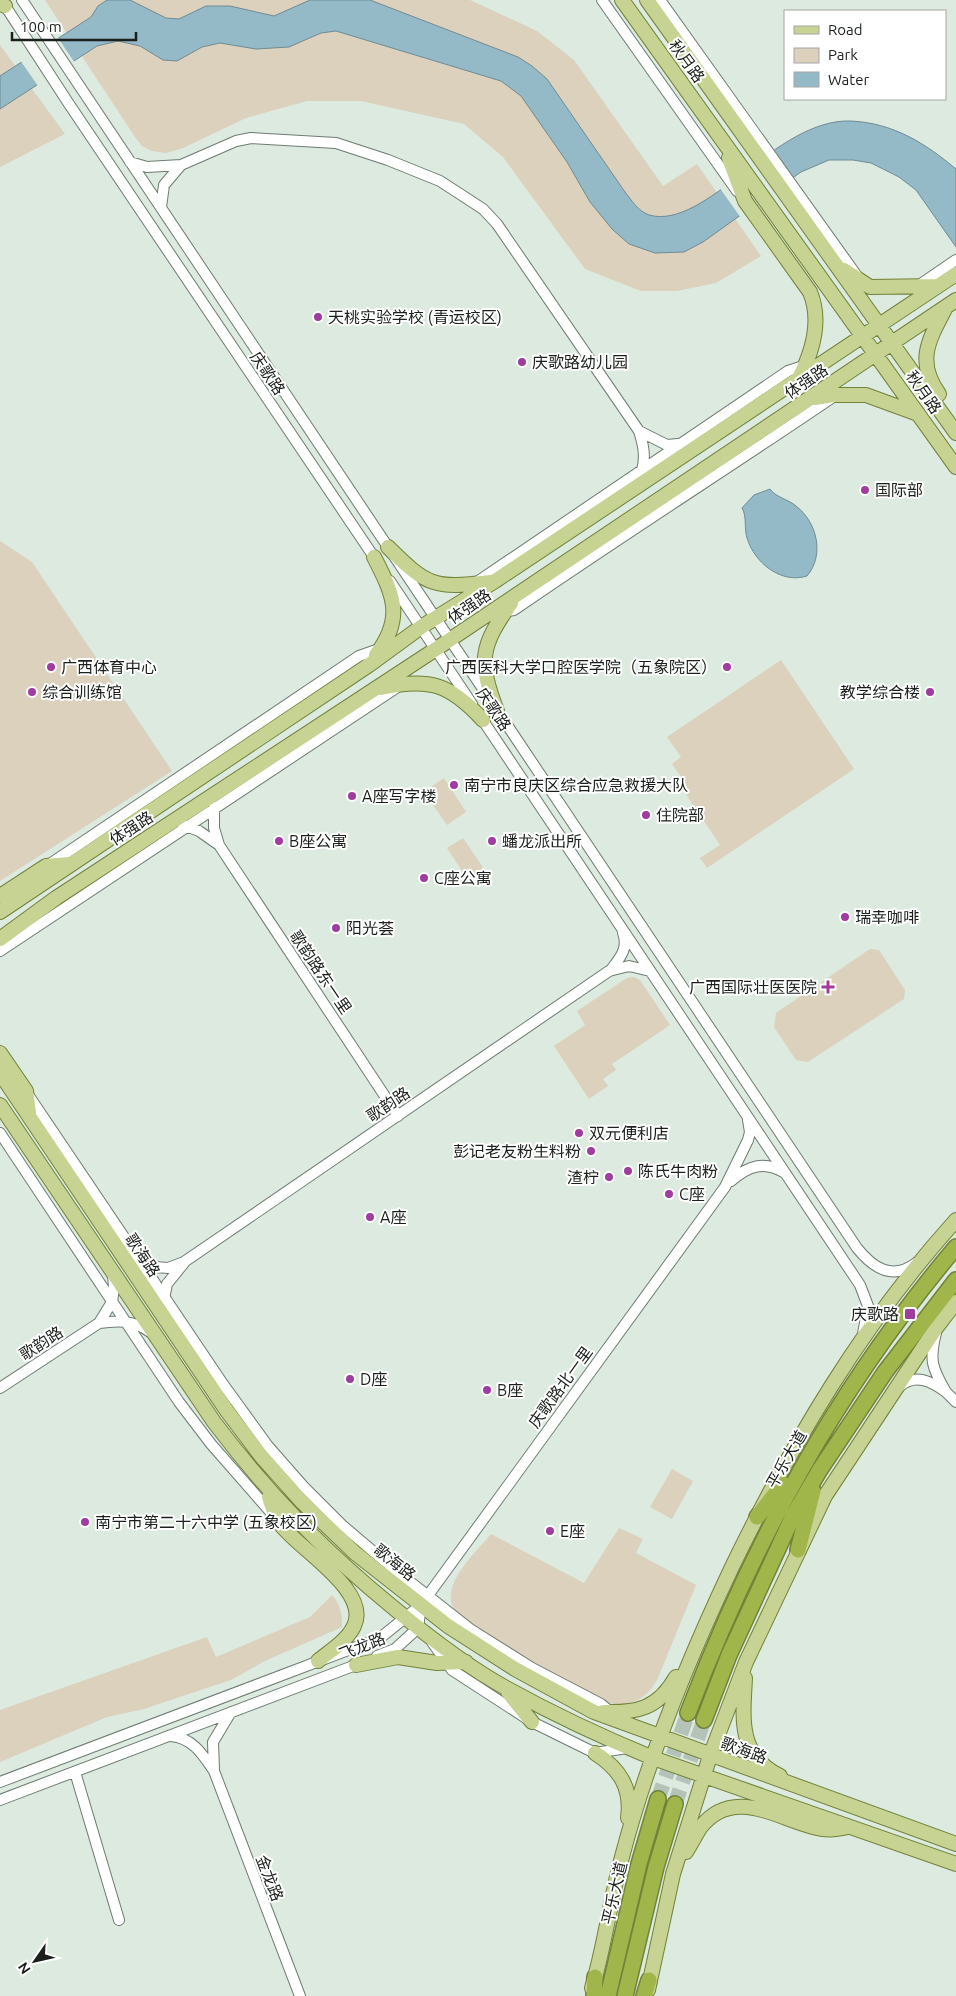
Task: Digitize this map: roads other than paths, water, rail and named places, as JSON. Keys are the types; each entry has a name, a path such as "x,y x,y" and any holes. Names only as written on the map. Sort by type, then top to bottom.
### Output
{"highway":[{"name":"平乐大道","path":"688,1713 714,1645 778,1508 806,1456 867,1362 928,1280 956,1247"},
{"path":"704,1720 737,1637 793,1516 819,1471 885,1372 956,1280"},
{"path":"756,1517 806,1456"},
{"path":"798,1550 819,1471"},
{"name":"平乐大道","path":"608,1996 639,1864 658,1799"},
{"path":"625,1996 656,1868 676,1804"},
{"path":"594,1996 595,1977"},
{"path":"645,1996 649,1980"}],"main road":[{"name":"秋月路","path":"622,0 956,467"},
{"name":"秋月路","path":"646,0 745,127 814,225 834,262 956,433"},
{"path":"724,143 745,201 810,292 817,308 817,324 806,365 799,379"},
{"path":"834,262 870,287 917,287 935,281"},
{"name":"体强路","path":"0,912 369,665 400,641 495,581 863,336 935,281 956,274"},
{"path":"951,303 928,344 925,365 929,380 956,417"},
{"name":"体强路","path":"2,938 56,898 450,640 951,303"},
{"path":"810,399 836,395 866,395 918,414"},
{"path":"388,547 415,574 431,582 450,586 495,581"},
{"path":"369,665 382,648 393,619 394,604 389,586 374,557"},
{"path":"498,711 488,685 484,656 490,636 516,595"},
{"path":"373,690 401,685 431,684 459,695 483,720"},
{"path":"0,896 46,866 72,864"},
{"path":"0,1053 26,1091 30,1116"},
{"name":"歌海路","path":"0,1072 227,1411 261,1456 302,1502 355,1553 424,1600 448,1626 515,1669 594,1712 710,1756 956,1844"},
{"path":"0,1105 214,1422 263,1485 291,1516 344,1568 404,1616 466,1662 505,1687 582,1728 653,1758 956,1864"},
{"path":"594,1712 647,1708 660,1699 670,1688 700,1634 756,1517 792,1452 862,1340 922,1258 956,1220"},
{"path":"649,1980 674,1874 710,1756 746,1662 825,1496 891,1394 956,1302"},
{"path":"263,1485 280,1524 343,1584 354,1601 357,1616 354,1626 348,1636 318,1661"},
{"path":"624,1848 660,1737 700,1634"},
{"path":"356,1665 398,1656 446,1663 466,1662"},
{"path":"746,1662 742,1725 747,1742 755,1756 774,1773 831,1800"},
{"path":"505,1687 532,1722"},
{"path":"590,1996 624,1848 630,1803 626,1788 615,1768 595,1753"},
{"path":"674,1874 700,1828 709,1819 734,1807 756,1808 817,1828 830,1830 849,1827"}],"street":[{"path":"602,0 745,201"},
{"path":"660,0 745,127"},
{"name":"庆歌路","path":"23,2 856,1248 868,1262 884,1271 903,1271 922,1258"},
{"name":"庆歌路","path":"4,6 860,1285 868,1306 867,1321 862,1340"},
{"path":"161,208 164,185 182,165 236,140 250,138 336,143 388,160 440,181 483,209 497,224 639,430 644,454 642,470"},
{"path":"104,157 120,147"},
{"path":"130,162 147,166 182,165"},
{"path":"814,225 862,282"},
{"path":"935,281 956,260"},
{"path":"476,584 788,371 831,357"},
{"path":"484,617 514,610 640,524 704,485 836,395"},
{"path":"639,430 667,445 679,444"},
{"path":"46,866 359,656 400,641"},
{"path":"0,951 401,685"},
{"path":"512,764 527,754"},
{"name":"歌韵路东一里","path":"216,793 214,828 218,845"},
{"name":"歌韵路东一里","path":"172,822 199,830 218,845 398,1116"},
{"name":"歌韵路","path":"126,1259 145,1267 168,1268 184,1262 609,971 624,950 626,939 621,927"},
{"name":"歌韵路","path":"609,971 629,966 650,971"},
{"path":"26,1091 264,1439 304,1487 342,1525 424,1600 532,1668 601,1704 626,1725"},
{"name":"庆歌路北一里","path":"424,1600 725,1187 748,1140 750,1132 746,1114"},
{"path":"0,1133 178,1402 211,1444 280,1524"},
{"name":"庆歌路北一里","path":"725,1187 740,1174 757,1166 776,1167 786,1173"},
{"path":"842,1258 856,1248"},
{"name":"歌韵路","path":"164,1294 170,1279 184,1262"},
{"path":"99,1324 112,1302 114,1288 113,1271"},
{"path":"164,1294 164,1306 171,1327"},
{"path":"99,1324 125,1320 141,1325 157,1337"},
{"name":"歌韵路","path":"0,1388 99,1324"},
{"path":"938,1325 931,1353 933,1366 946,1392"},
{"path":"891,1394 910,1380 922,1379 935,1384 956,1402"},
{"path":"424,1600 423,1631 452,1670 532,1722 595,1753 627,1748"},
{"name":"飞龙路","path":"0,1782 380,1638 424,1600"},
{"name":"飞龙路","path":"0,1800 356,1665 395,1649 423,1631"},
{"name":"金龙路","path":"214,1771 213,1742 231,1712"},
{"name":"金龙路","path":"169,1736 180,1737 192,1744 214,1771 300,1996"},
{"path":"75,1772 119,1920"}],"water":[{"path":"107,0 130,0 166,18 179,19 206,6 230,6 274,16 310,0 370,0 518,57 547,79 625,192 638,208 649,215 671,215 694,207 769,154 796,137 823,125 851,121 895,130 920,143 956,169 956,247 916,190 899,177 871,163 853,160 829,160 801,172 703,242 684,252 655,253 629,244 612,229 590,202 567,162 521,96 501,81 336,31 321,33 289,47 256,49 220,43 202,47 177,61 163,60 140,46 118,41 97,46 0,109 0,76 91,17 98,6"},
{"path":"770,489 803,513 813,530 816,539 816,558 813,568 807,576 798,578 788,577 771,570 756,556 747,538 742,508 754,495"}],"tunnel":[{"path":"658,1799 688,1713"},
{"path":"675,1804 704,1720"}],"place":[{"name":"天桃实验学校 (青运校区)","path":"318,317"},
{"name":"庆歌路幼儿园","path":"522,362"},
{"name":"国际部","path":"865,490"},
{"name":"广西体育中心","path":"51,667"},
{"name":"广西医科大学口腔医学院（五象院区）","path":"727,667"},
{"name":"综合训练馆","path":"32,692"},
{"name":"教学综合楼","path":"930,692"},
{"name":"南宁市良庆区综合应急救援大队","path":"454,785"},
{"name":"A座写字楼","path":"352,796"},
{"name":"住院部","path":"646,815"},
{"name":"B座公寓","path":"279,841"},
{"name":"蟠龙派出所","path":"492,841"},
{"name":"C座公寓","path":"424,878"},
{"name":"瑞幸咖啡","path":"845,917"},
{"name":"阳光荟","path":"336,928"},
{"name":"广西国际壮医医院","path":"828,987"},
{"name":"双元便利店","path":"579,1133"},
{"name":"彭记老友粉生料粉","path":"591,1151"},
{"name":"陈氏牛肉粉","path":"628,1171"},
{"name":"渣柠","path":"609,1177"},
{"name":"C座","path":"669,1194"},
{"name":"A座","path":"370,1217"},
{"name":"庆歌路","path":"910,1314"},
{"name":"D座","path":"350,1379"},
{"name":"B座","path":"487,1390"},
{"name":"南宁市第二十六中学 (五象校区)","path":"85,1522"},
{"name":"E座","path":"550,1531"}]}
